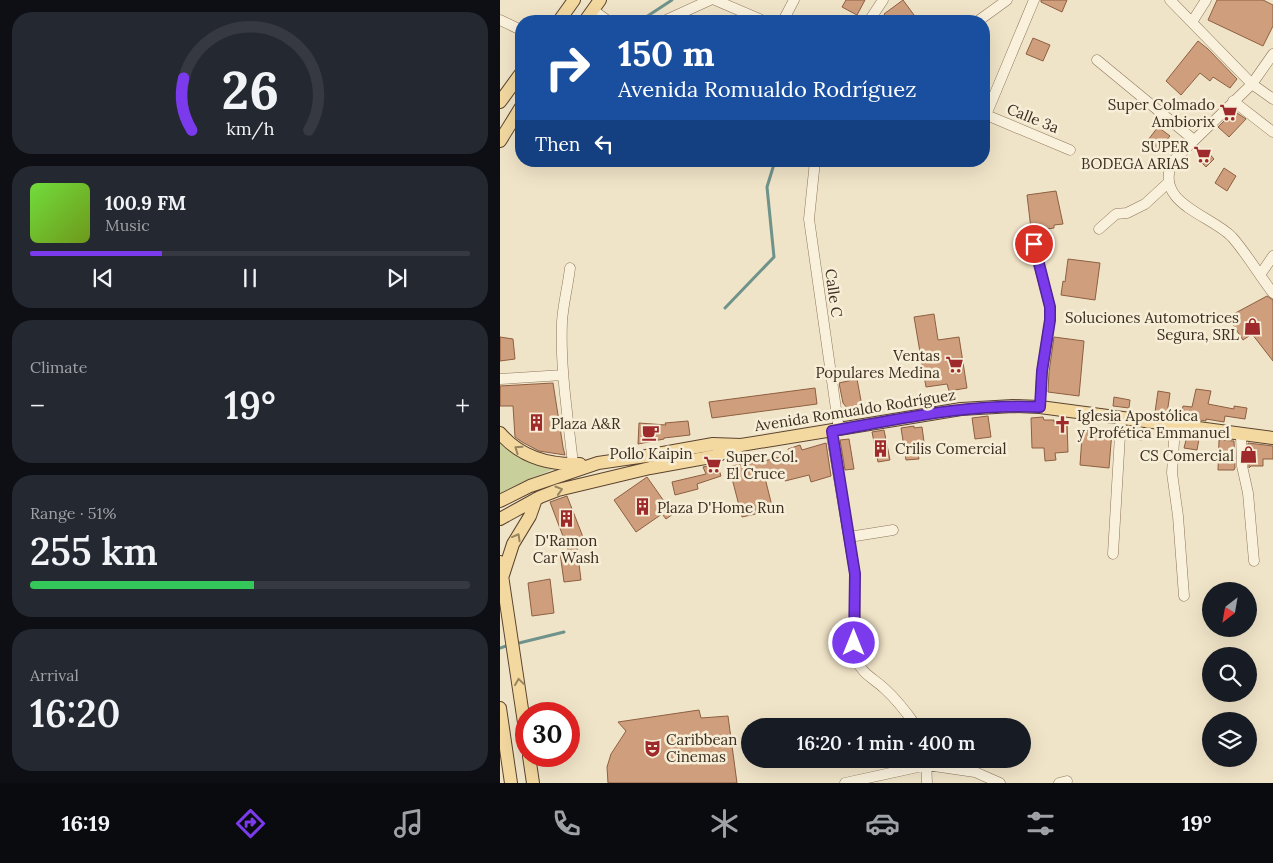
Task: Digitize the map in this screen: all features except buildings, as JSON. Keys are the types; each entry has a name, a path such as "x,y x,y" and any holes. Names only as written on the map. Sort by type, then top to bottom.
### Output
{"main road":[{"path":"563,15 574,0"},
{"path":"500,102 515,81"},
{"path":"500,141 515,117"},
{"name":"Avenida Romualdo Rodríguez","path":"500,501 552,477 598,463 714,444 741,445 961,409 1001,406 1040,407 1273,438"},
{"path":"500,433 519,451 531,457 551,463 598,463"},
{"name":"Avenida Romualdo Rodríguez","path":"500,519 536,499 558,490 583,483 716,456 741,445"},
{"path":"502,577 513,544 530,516 536,499"},
{"path":"500,562 521,702"},
{"path":"500,708 511,783"},
{"path":"531,767 533,783"}],"street":[{"path":"716,0 750,15"},
{"path":"786,15 794,0"},
{"path":"873,15 883,0"},
{"path":"986,15 1007,0"},
{"path":"990,103 1034,0"},
{"path":"1170,0 1252,84 1273,99"},
{"path":"1192,22 1206,0"},
{"path":"680,15 706,2"},
{"path":"500,20 515,27"},
{"path":"1273,54 1252,84 1194,140 1173,162 1169,170 1169,182 1173,194 1186,206 1221,228 1230,236 1273,293"},
{"path":"1097,60 1194,140"},
{"path":"1233,101 1273,132"},
{"name":"Calle 3a","path":"990,117 1070,150"},
{"name":"Calle C","path":"814,167 809,219 855,574 855,658 860,668 885,689 911,718"},
{"path":"1099,229 1116,214 1127,213 1145,204 1169,182"},
{"path":"1034,244 1050,307 1050,320 1042,371 1040,407"},
{"path":"1260,275 1273,256"},
{"path":"570,268 562,320 563,375 573,464"},
{"path":"500,380 563,375"},
{"path":"1113,554 1122,418"},
{"path":"1175,426 1172,473 1178,516 1184,596"},
{"path":"1241,434 1242,466 1248,493 1254,562"},
{"path":"849,537 893,530"},
{"path":"845,783 904,768"},
{"path":"927,768 927,783"},
{"path":"956,768 975,772 1000,783"}],"green space":[{"path":"500,438 559,467 500,494"}],"waterway":[{"path":"649,15 672,0"},
{"path":"725,308 774,257 767,187 773,167"},
{"path":"515,644 564,632"},
{"path":"500,648 509,645"}],"place":[{"name":"Super Colmado Ambiorix","path":"1229,113"},
{"name":"SUPER BODEGA ARIAS","path":"1203,155"},
{"name":"Soluciones Automotrices Segura, SRL","path":"1253,326"},
{"name":"Ventas Populares Medina","path":"954,364"},
{"name":"Plaza A&R","path":"537,423"},
{"name":"Iglesia Apostólica y Profética Emmanuel","path":"1063,424"},
{"name":"Pollo Kaipin","path":"651,432"},
{"name":"Crilis Comercial","path":"881,448"},
{"name":"CS Comercial","path":"1248,455"},
{"name":"Super Col. El Cruce","path":"712,465"},
{"name":"Plaza D'Home Run","path":"643,507"},
{"name":"D'Ramon Car Wash","path":"566,519"},
{"name":"Caribbean Cinemas","path":"652,748"}],"route":[{"path":"854,643 855,574 832,431 961,409 1001,406 1040,407 1042,371 1050,320 1050,307 1034,244"}]}
